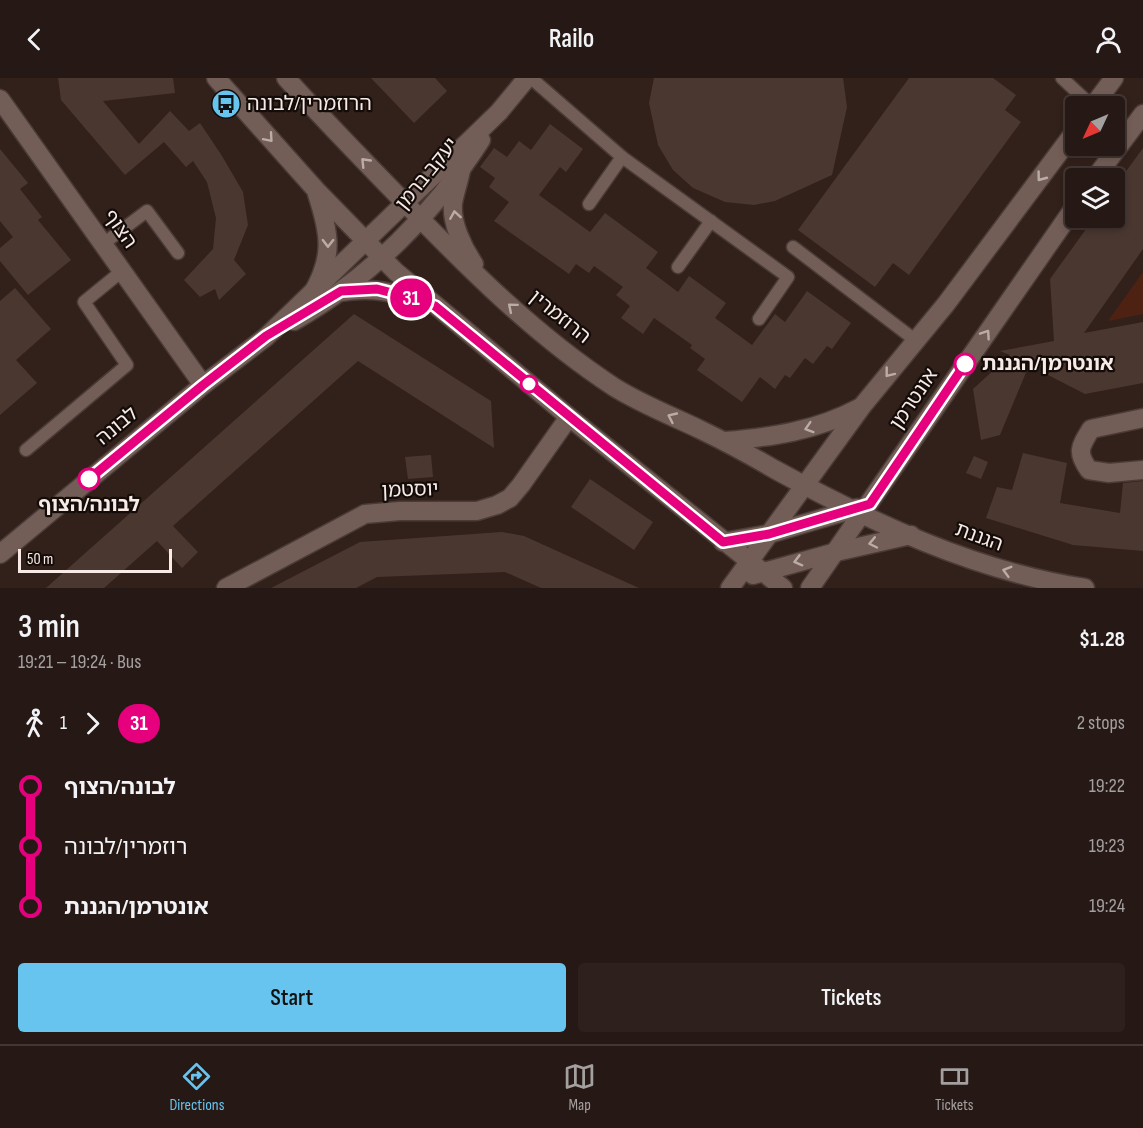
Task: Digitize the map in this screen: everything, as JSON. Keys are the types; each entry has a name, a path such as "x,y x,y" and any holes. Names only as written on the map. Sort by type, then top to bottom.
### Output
{"street":[{"path":"216,78 316,190 381,257 435,306 723,542 783,588"},
{"name":"הרוזמרין","path":"286,78 421,220 488,286 589,370 616,388 725,441 804,485 862,509"},
{"path":"499,112 529,78"},
{"path":"1100,96 1114,78"},
{"name":"הצוף","path":"0,99 203,385"},
{"name":"לבונה","path":"0,554 203,385 266,336 367,242 499,112"},
{"name":"יעקב ברמן","path":"381,257 421,220 461,170 499,112"},
{"path":"1102,168 1143,114"},
{"name":"אונטרמן","path":"731,587 755,567 769,534 804,485 863,405 946,304 1065,145"},
{"path":"461,170 453,203 455,220 470,258 488,286"},
{"path":"312,294 323,272 329,245 328,226 316,190"},
{"name":"אונטרמן","path":"810,588 836,552 862,509 1065,220"},
{"name":"לבונה","path":"266,336 341,291 381,257"},
{"path":"341,291 377,289 435,306"},
{"path":"725,441 795,432 828,422 863,405"},
{"name":"יוסטמן","path":"226,588 365,514 400,511 477,512 497,505 510,498 569,417"},
{"path":"1143,418 1091,429 1081,446 1081,459 1089,470 1109,472 1143,470"},
{"path":"723,542 769,534 862,509"},
{"name":"הגננת","path":"862,509 911,536 964,557 1009,572 1085,588"},
{"path":"755,567 911,536"}],"lane":[{"path":"529,78 622,157 788,277 759,319"},
{"path":"1062,78 1082,96"},
{"path":"589,204 622,157"},
{"path":"103,244 147,211 178,253"},
{"path":"678,267 711,221"},
{"path":"794,247 915,340"},
{"path":"26,450 127,365 84,302 123,271"}],"shaded area":[{"path":"1143,272 1143,314 1108,321"}],"building":[{"path":"58,78 173,78 175,93 103,101 139,144 170,111 189,131 200,123 243,192 248,225 234,260 246,274 219,300 215,289 200,297 184,280 213,249 216,218 207,182 193,161 186,167 164,142 125,175 61,100"},
{"path":"371,78 435,78 447,91 414,123"},
{"path":"654,78 843,78 847,107 832,175 775,201 754,205 725,202 693,188 673,170 658,145 649,103"},
{"path":"909,78 993,78 1016,95 1005,110 1021,122 909,275 893,263 875,287 798,230"},
{"path":"550,124 583,149 566,172 560,167 539,195 590,232 605,213 658,252 646,268 678,292 689,276 726,303 715,318 752,345 775,314 785,322 807,291 851,323 832,349 827,346 813,364 805,358 790,378 785,375 775,389 760,377 742,402 697,370 705,359 690,348 692,345 654,318 643,334 621,318 630,306 616,295 623,287 594,266 589,273 576,264 569,274 494,221 509,202 489,187 495,178 480,167 494,148 507,157 519,141 531,150"},
{"path":"1143,148 1143,249 1084,333 1143,322 1143,383 1085,394 1048,375 1050,370 1030,363 1000,435 981,440 973,389 1010,355 1000,351 1054,341 1050,279 1087,228 1125,228 1125,173"},
{"path":"0,149 28,183 20,189 42,217 38,220 71,260 28,295 0,261 0,248 13,237 0,221"},
{"path":"15,288 51,329 16,360 37,383 0,415 0,301"},
{"path":"354,314 491,401 494,448 358,361 173,526 198,552 182,568 157,541 104,588 46,588"},
{"path":"1023,453 1067,463 1060,503 1120,513 1123,483 1143,481 1143,551 1073,545 986,518 997,487 1012,490"},
{"path":"431,455 433,477 408,479 405,457"},
{"path":"974,456 988,462 981,479 966,473"},
{"path":"590,479 653,522 634,550 571,507"},
{"path":"502,532 524,536 639,588 541,588 505,572 377,577 356,588 271,588 360,542"}],"bus line":[{"name":"31","path":"89,479 266,336 312,311 341,291 362,288 394,292 435,306 723,542 769,534 870,504 965,364"}],"place":[{"name":"הרוזמרין/לבונה","path":"226,104"},
{"name":"אונטרמן/הגננת","path":"965,364"},
{"name":"לבונה/הצוף","path":"89,479"}]}
